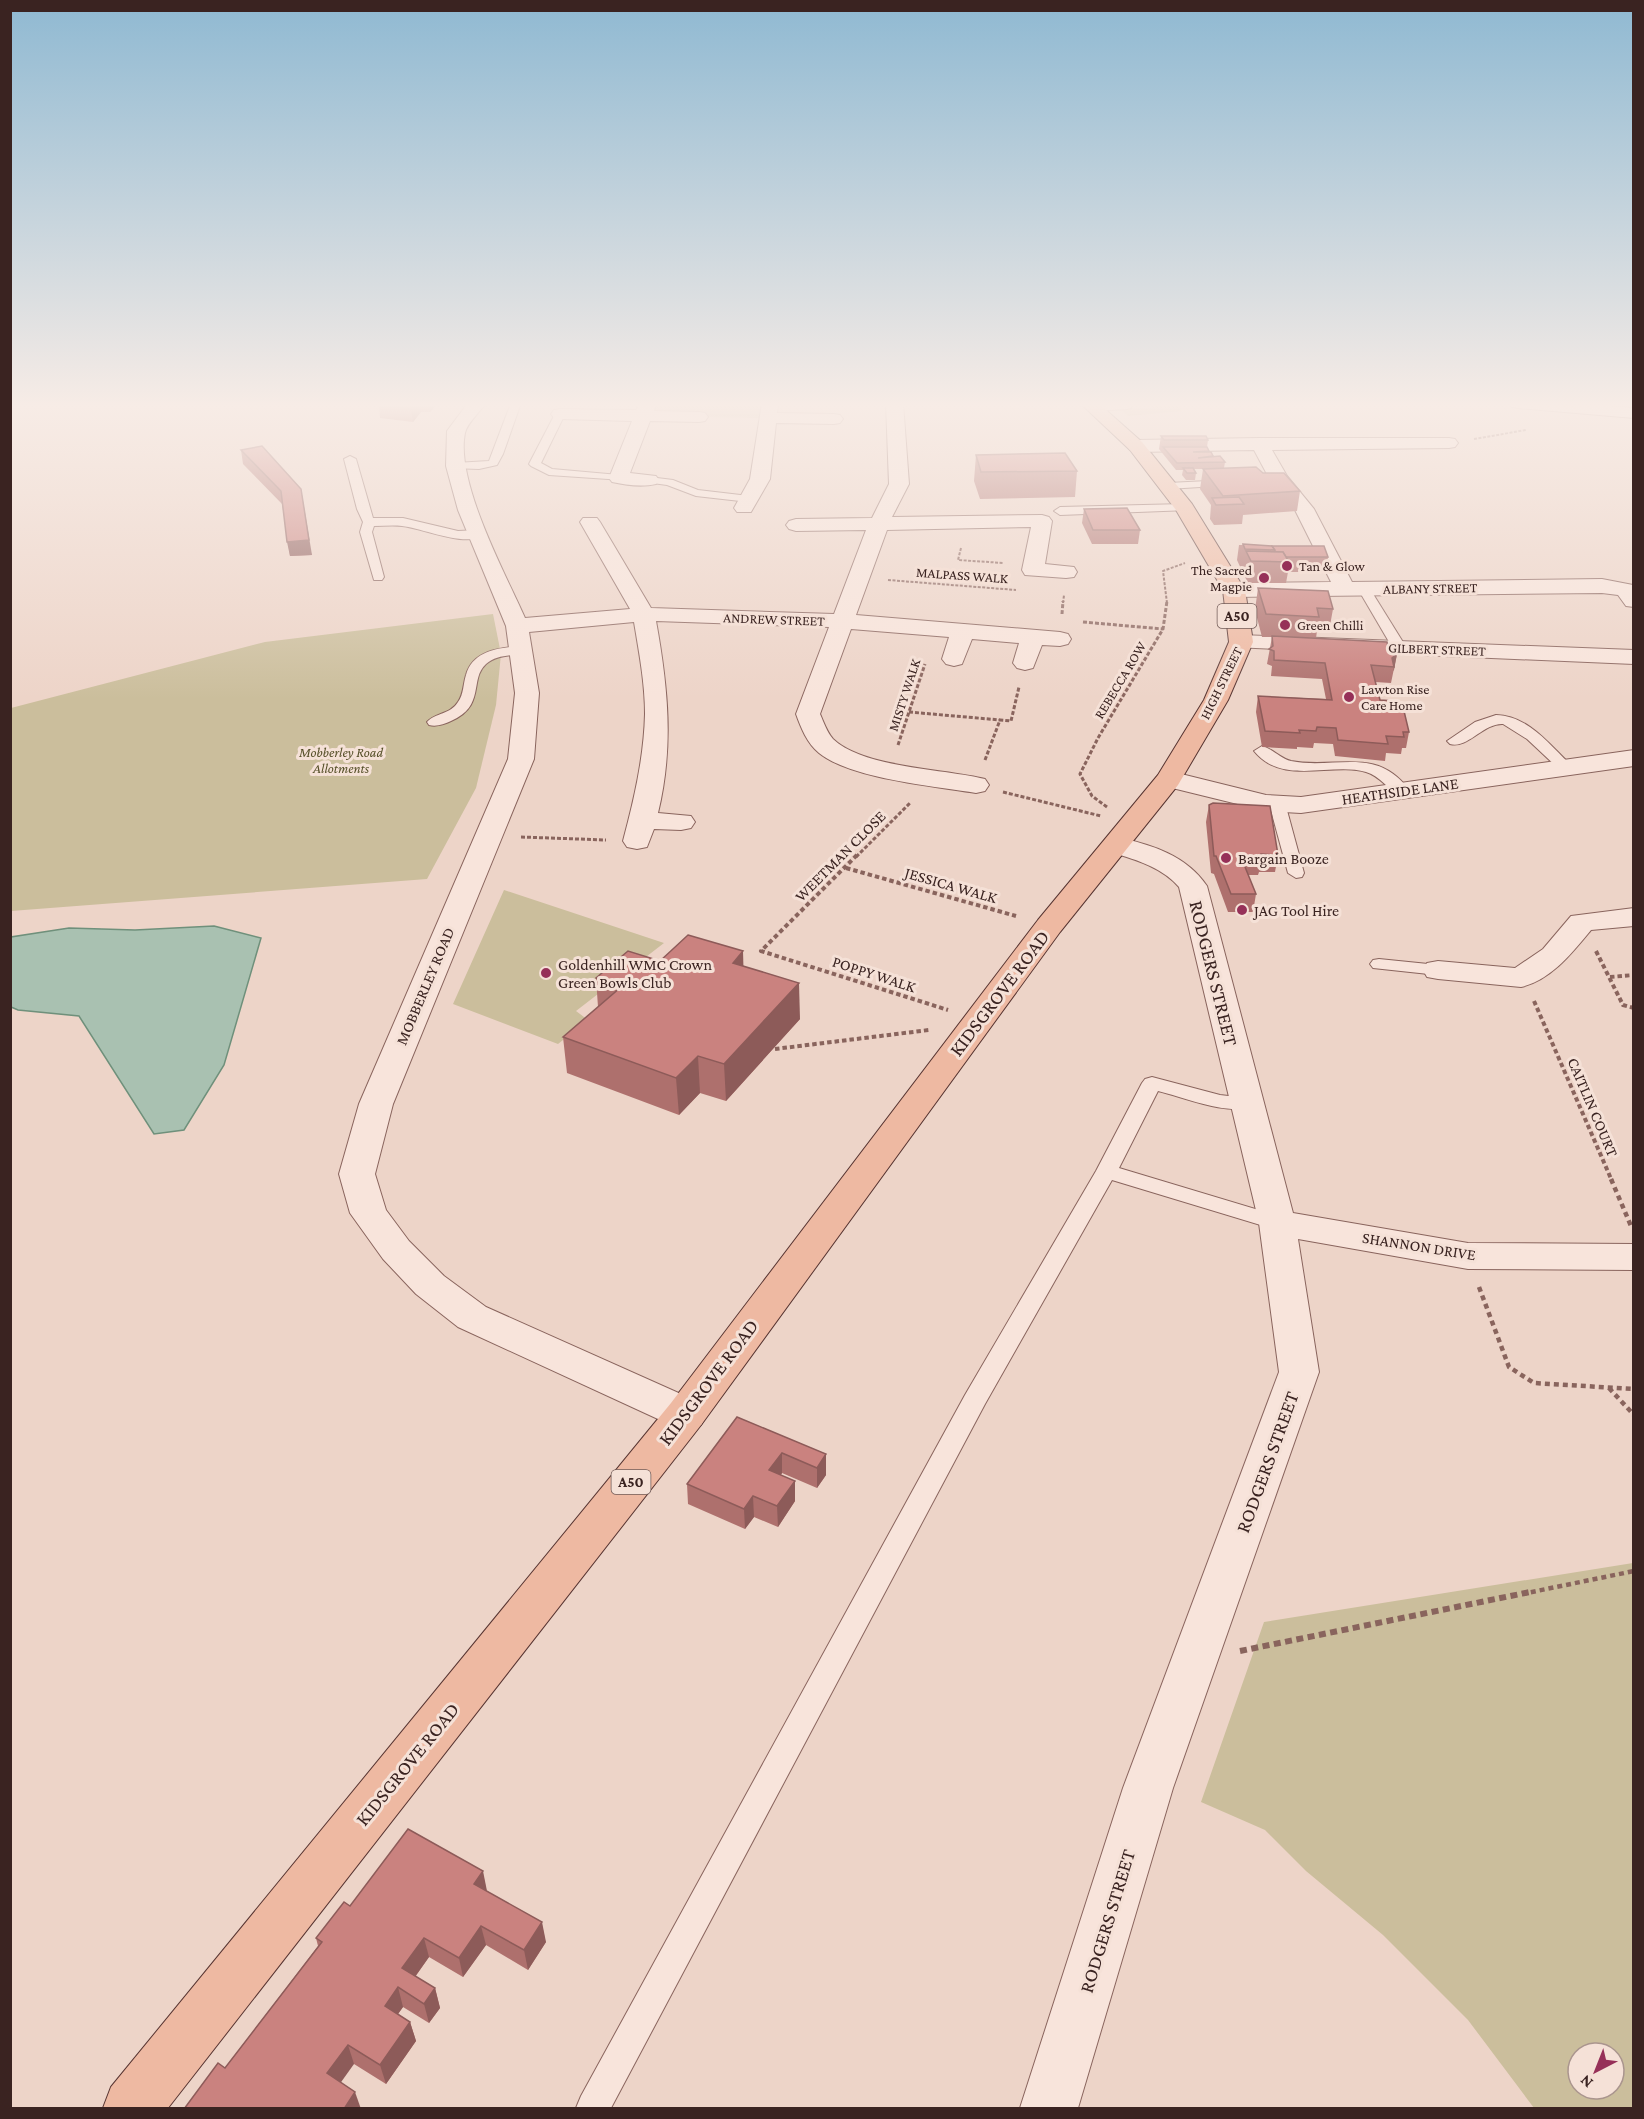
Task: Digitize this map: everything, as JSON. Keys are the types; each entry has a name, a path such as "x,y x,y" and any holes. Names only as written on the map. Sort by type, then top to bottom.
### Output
{"main road":[{"name":"HIGH STREET","path":"1124,834 1169,779 1216,700 1240,642 1234,590 1180,502"},
{"name":"KIDSGROVE ROAD","path":"132,2109 686,1414 1049,926 1124,834"}],"street":[{"name":"MOBBERLEY ROAD","path":"466,502 519,638 527,693 521,759 376,1104 357,1173 368,1213 396,1250 430,1285 472,1317 686,1414"},
{"path":"890,502 879,523 841,621 808,714 814,733 833,752 868,765 976,785"},
{"path":"1298,502 1354,589"},
{"path":"796,525 944,520 968,522 1051,516 1033,570 1066,572"},
{"path":"600,526 644,614 655,681 657,714 648,799 640,831 681,822"},
{"name":"ALBANY STREET","path":"1234,590 1602,586 1631,594"},
{"name":"ANDREW STREET","path":"519,638 644,614 841,621 1032,637 1061,629"},
{"path":"954,659 963,630"},
{"path":"1025,663 1032,637"},
{"name":"GILBERT STREET","path":"1240,642 1634,657"},
{"name":"HEATHSIDE LANE","path":"1169,779 1276,803 1300,805 1564,766 1634,758"},
{"name":"RODGERS STREET","path":"1049,2109 1148,1788 1299,1372 1277,1223 1193,886 1182,871 1124,834"},
{"path":"1438,970 1525,985 1582,922 1634,917"},
{"name":"SHANNON DRIVE","path":"1277,1223 1468,1256 1634,1257"}],"lane":[{"path":"361,502 369,522 366,532 378,578"},
{"path":"736,502 747,504"},
{"path":"1051,516 1185,508"},
{"path":"369,522 403,522 458,535 479,534"},
{"path":"1354,589 1399,647"},
{"path":"435,722 453,716 467,700 473,670 480,661 501,652 519,638"},
{"path":"1455,741 1494,719 1505,719 1525,728 1564,766"},
{"path":"1262,751 1267,757 1288,764 1364,766 1377,769 1393,778 1401,790"},
{"path":"1276,803 1296,873"},
{"path":"1379,964 1438,970"},
{"path":"593,2109 974,1401 1107,1171 1152,1083 1220,1101 1247,1103"},
{"path":"1107,1171 1277,1223"}],"path":[{"path":"968,522 958,560 1034,565"},
{"name":"REBECCA ROW","path":"1124,834 1092,796 1080,774 1098,738 1163,629 1167,603 1163,571 1211,554"},
{"path":"1066,572 1061,629 1163,629"},
{"name":"MALPASS WALK","path":"858,578 1018,590"},
{"name":"MISTY WALK","path":"891,769 937,628"},
{"path":"909,712 1011,721 1025,663"},
{"path":"1000,720 976,785 1124,834"},
{"name":"WEETMAN CLOSE","path":"762,951 934,777"},
{"path":"488,836 640,831"},
{"name":"JESSICA WALK","path":"846,868 1049,926"},
{"path":"1582,922 1623,1005 1634,1008"},
{"name":"POPPY WALK","path":"762,951 977,1022"},
{"path":"1610,977 1634,975"},
{"name":"CAITLIN COURT","path":"1525,985 1634,1231"},
{"path":"775,1049 977,1022"},
{"path":"1468,1256 1509,1367 1534,1383 1634,1389"},
{"path":"1608,1387 1634,1415"},
{"path":"1195,1660 1634,1571"}],"green space":[{"name":"Mobberley Road Allotments","path":"493,614 501,654 496,705 476,788 427,879 11,911 11,708 265,642"},
{"name":"Goldenhill WMC Crown Green Bowls Club","path":"504,890 664,943 576,1011 588,1020 558,1044 453,1004"},
{"path":"1633,1563 1633,2108 1534,2108 1468,2020 1383,1935 1306,1871 1265,1830 1201,1802 1264,1622"}],"shaded area":[{"path":"214,926 261,938 224,1065 184,1130 154,1134 79,1016 18,1010 11,1007 11,937 69,928 135,930"}],"building":[{"path":"282,502 303,502 309,540 287,542"},
{"path":"1214,502 1242,502 1244,504 1216,505"},
{"path":"1127,508 1140,530 1093,530 1084,509"},
{"path":"1243,544 1272,546 1275,550 1245,549"},
{"path":"1272,546 1324,546 1328,557 1286,557 1283,552 1275,552"},
{"path":"1246,551 1283,552 1289,562 1251,561"},
{"path":"1258,588 1328,591 1333,609 1317,608 1319,617 1266,614"},
{"name":"Lawton Rise Care Home","path":"1272,636 1387,642 1389,652 1397,654 1392,658 1394,667 1371,665 1380,700 1395,701 1397,711 1404,711 1409,732 1403,732 1404,737 1386,736 1388,744 1338,740 1336,728 1317,727 1316,731 1299,730 1300,733 1265,731 1258,696 1332,700 1325,663 1274,660 1274,651 1269,649 1273,646"},
{"path":"1213,803 1270,806 1278,855 1261,854 1261,858 1241,857 1256,894 1231,894 1216,856 1214,856 1209,805"},
{"path":"688,935 743,951 733,963 799,983 724,1064 698,1056 676,1078 563,1037 621,987 596,978 628,951 660,961"},
{"path":"737,1417 826,1454 817,1468 782,1453 769,1470 795,1481 777,1506 753,1496 744,1509 687,1484"},
{"path":"408,1829 483,1871 474,1884 542,1922 524,1950 481,1926 459,1958 424,1938 402,1968 435,1988 424,2004 398,1987 385,2006 410,2022 380,2065 348,2045 327,2073 355,2092 344,2109 184,2109 218,2063 225,2068 322,1942 316,1938 344,1902 350,1906"}],"place":[{"name":"Tan & Glow","path":"1287,566"},
{"name":"The Sacred Magpie","path":"1264,578"},
{"name":"Green Chilli","path":"1285,625"},
{"name":"Lawton Rise Care Home","path":"1349,697"},
{"name":"Bargain Booze","path":"1226,858"},
{"name":"JAG Tool Hire","path":"1242,910"},
{"name":"Goldenhill WMC Crown Green Bowls Club","path":"546,973"}]}
